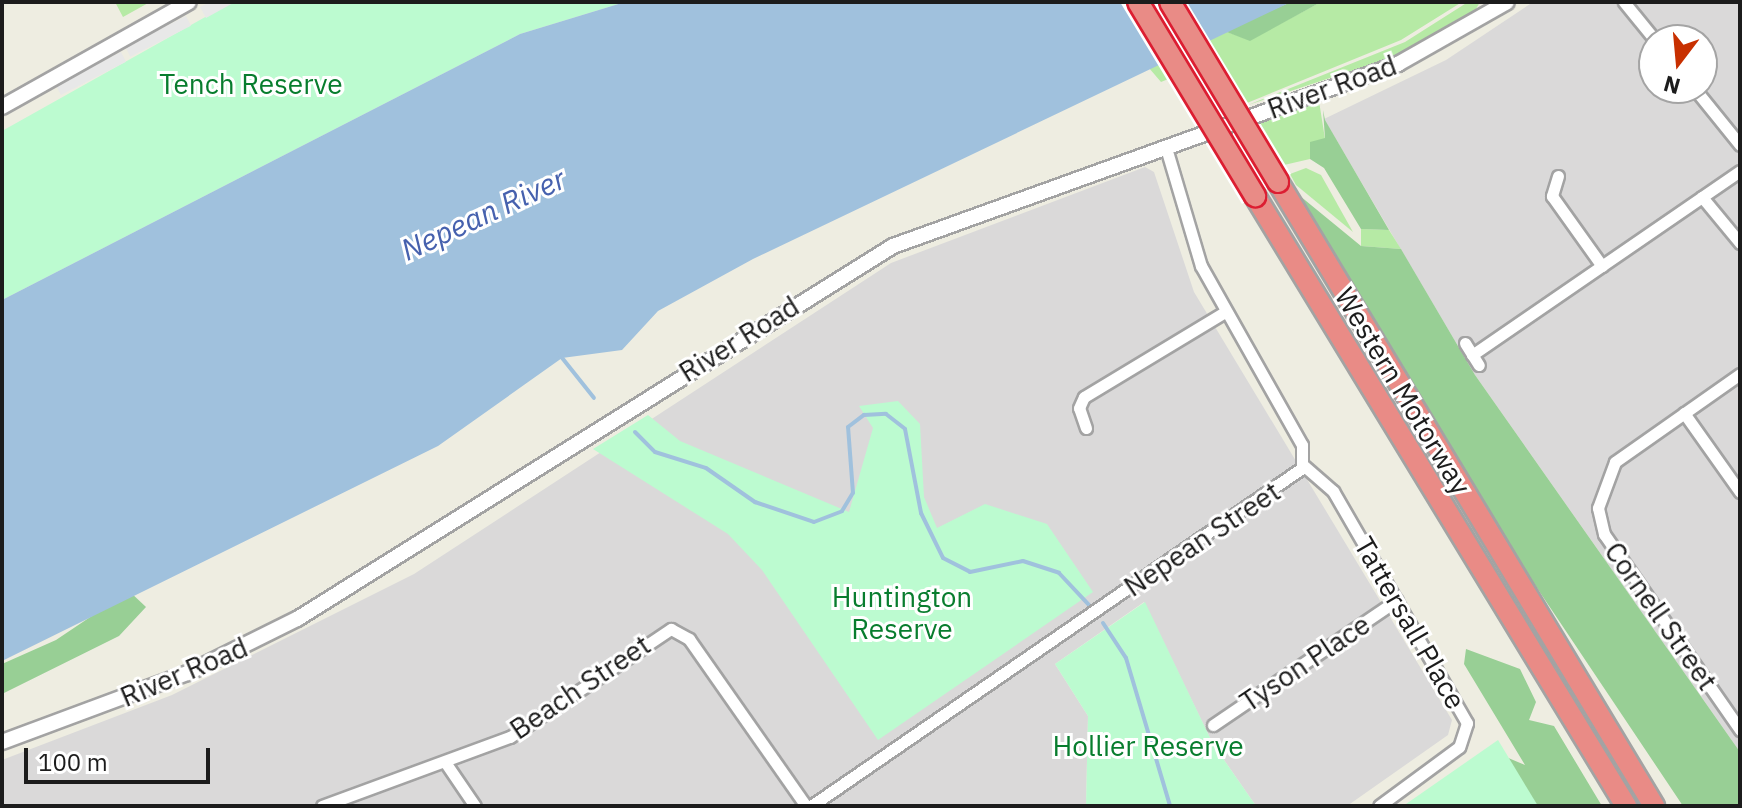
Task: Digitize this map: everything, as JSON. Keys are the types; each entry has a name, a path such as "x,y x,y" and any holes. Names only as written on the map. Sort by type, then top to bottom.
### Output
{"highway":[{"name":"Western Motorway","path":"1138,2 1626,806"},
{"name":"Western Motorway","path":"1170,2 1654,806"},
{"path":"1532,605 1565,640 1669,806"},
{"path":"1509,615 1537,679 1613,806"}],"street":[{"path":"2,107 189,2"},
{"name":"River Road","path":"2,742 188,673 297,619 881,252 1064,180 1167,151 1419,55 1507,2"},
{"path":"1624,2 1642,24"},
{"path":"1707,104 1740,145"},
{"name":"Nepean Street","path":"808,806 1303,465 1302,445 1223,313 1201,266 1167,151"},
{"path":"1465,343 1476,360 1602,266 1740,171"},
{"path":"1558,176 1552,196 1602,266"},
{"path":"1702,197 1740,243"},
{"path":"1086,428 1079,408 1084,397 1223,313"},
{"name":"Cornell Street","path":"1740,374 1611,466 1599,517 1740,730"},
{"path":"1684,413 1740,492"},
{"name":"Tattersall Place","path":"1303,465 1333,491 1467,727 1455,750 1379,806"},
{"name":"Tyson Place","path":"1213,725 1397,600"},
{"name":"Beach Street","path":"322,806 510,737 675,629 689,639 808,806"},
{"path":"445,762 475,806"}],"shaded area":[{"path":"210,2 235,2 206,18 200,7"},
{"path":"1533,2 1740,2 1740,752 1475,375 1324,119 1446,60"},
{"path":"186,16 191,26 130,57 125,47"},
{"path":"121,52 126,62 61,95 56,85"},
{"path":"1145,167 1154,172 1194,292 1452,720 1448,735 1347,806 1256,806 1213,744 1144,602 1055,664 1088,716 1086,806 2,806 2,760 172,695 414,574 891,263"}],"green space":[{"path":"115,2 150,2 123,17"},
{"name":"Tench Reserve","path":"232,2 625,2 520,34 2,300 2,131"},
{"path":"1291,2 1321,2 1250,41 1224,31"},
{"path":"1321,2 1462,2 1401,40 1247,103 1220,58 1161,82 1149,68 1224,31 1250,40"},
{"path":"1468,2 1480,2 1473,14 1406,53 1248,105 1405,42"},
{"path":"1319,101 1325,139 1311,143 1310,159 1284,165 1258,122"},
{"path":"1323,110 1325,120 1389,230 1361,229 1324,168 1310,159 1310,142 1325,138"},
{"path":"1306,168 1321,175 1353,232 1296,185 1290,174"},
{"path":"1300,196 1361,246 1401,249 1475,375 1740,752 1740,806 1683,806 1527,573"},
{"path":"1361,229 1389,230 1401,249 1361,246"},
{"name":"Huntington Reserve","path":"898,401 920,424 924,497 937,528 985,504 1047,524 1093,592 878,740 762,570 728,534 593,449 648,415 680,441 849,512 873,428 859,406"},
{"path":"129,591 146,607 119,636 2,694 2,664 56,640"},
{"name":"Hollier Reserve","path":"1145,602 1213,744 1256,806 1086,806 1088,716 1055,664"},
{"path":"1466,649 1520,669 1536,702 1529,720 1554,726 1602,806 1468,806 1494,752 1525,765 1464,664"},
{"path":"1498,740 1538,806 1404,806 1406,804"}],"water":[{"name":"Nepean River","path":"625,2 1291,2 753,259 658,311 622,350 562,358 438,446 2,661 2,300 520,34"}],"pier":[{"path":"1120,2 1187,2 1291,174 1242,204"}],"waterway":[{"path":"559,354 594,398"},
{"path":"635,432 655,452 706,468 755,502 814,522 842,511 853,493 848,427 864,415 886,414 905,429 921,513 943,558 970,572 1023,561 1059,573 1089,605"},
{"path":"1103,623 1126,658 1170,806"}]}
